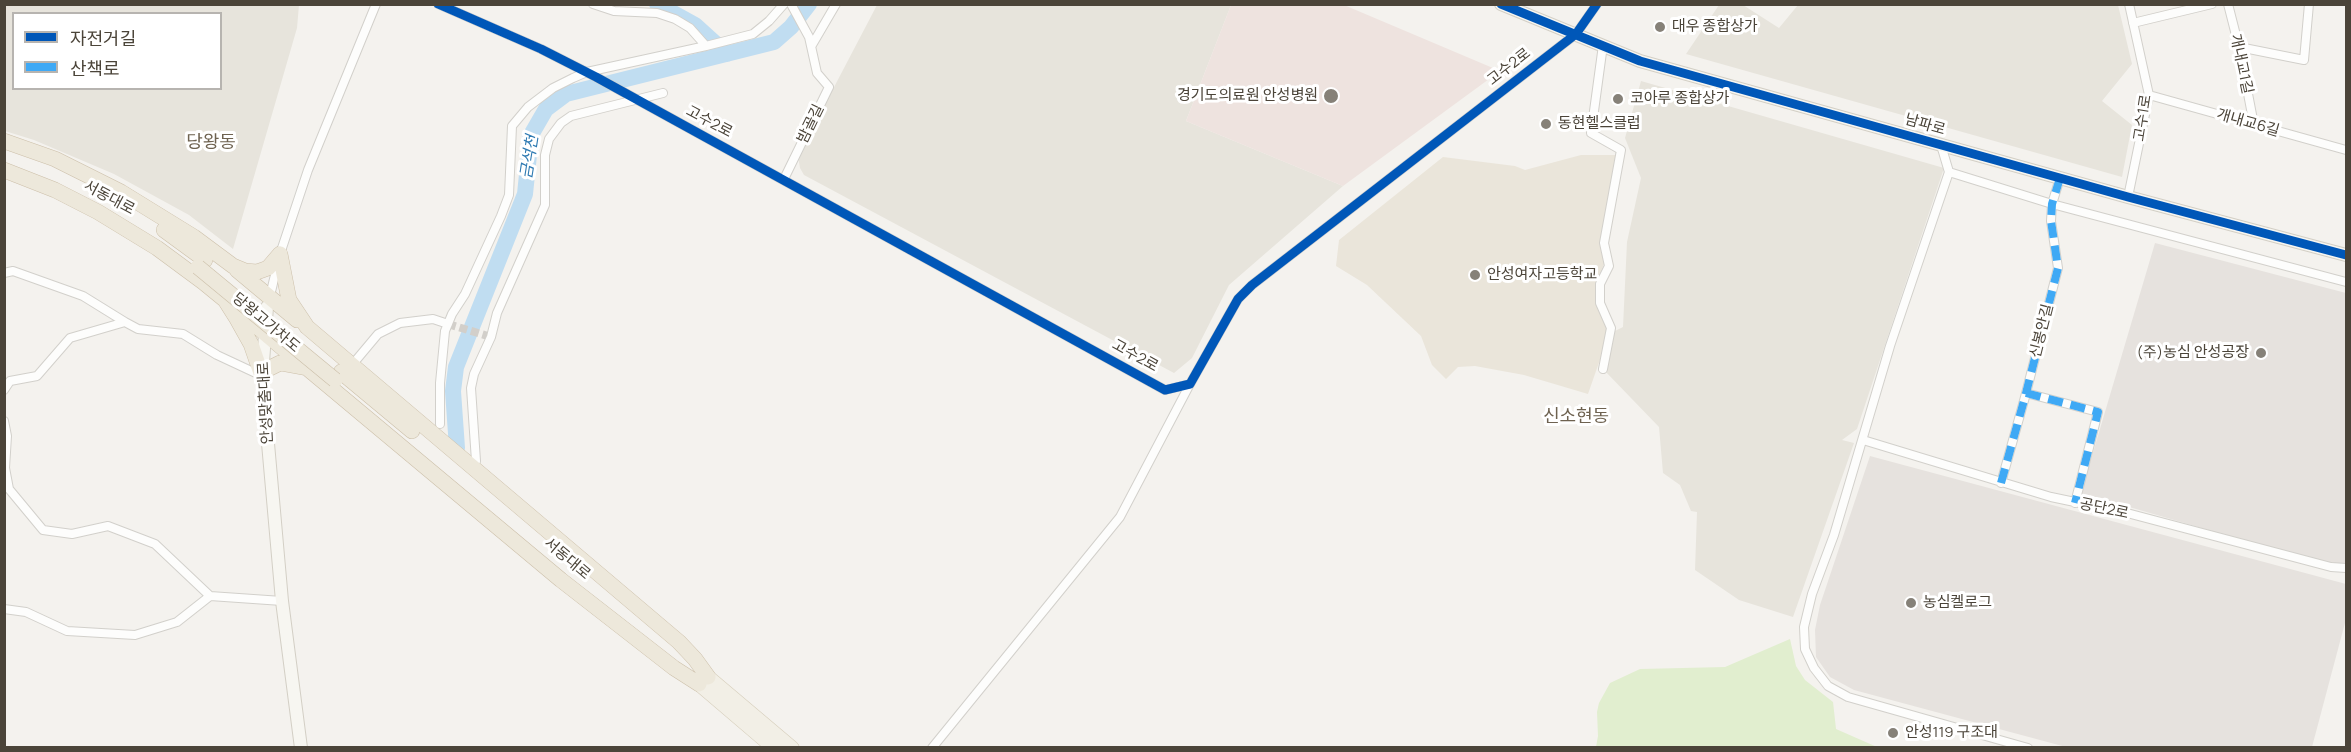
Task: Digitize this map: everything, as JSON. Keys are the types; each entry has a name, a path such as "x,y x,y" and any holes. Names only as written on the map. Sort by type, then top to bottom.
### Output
{"highway":[{"path":"4,141 55,159 121,192 194,237 233,266 268,303 307,327"},
{"name":"서동대로","path":"4,152 60,173 106,195 149,220 201,263"},
{"name":"서동대로","path":"4,160 56,180 100,203 201,263"},
{"path":"4,170 55,190 98,212 157,248 264,331 561,580 674,668 703,680"},
{"path":"233,266 245,271 257,272 268,268 280,254"},
{"path":"280,254 289,300 342,372"},
{"name":"당왕고가차도","path":"201,263 342,372"},
{"path":"225,300 248,335 262,376"},
{"path":"262,376 266,370 280,363 307,368"},
{"name":"서동대로","path":"342,372 703,680"}],"main road":[{"name":"서동대로","path":"703,680 774,747"},
{"name":"서동대로","path":"703,680 792,747"}],"street":[{"name":"안성맞춤대로","path":"301,747 282,601 262,376 264,331 280,254 308,170 376,4"},
{"name":"고수2로","path":"438,4 541,49 587,72 1165,390 1190,384 1238,299 1252,285 1576,34 1597,4"},
{"path":"593,4 614,11 657,13 675,19 690,28 708,46"},
{"path":"440,424 440,382 445,331 465,294 509,195 512,126 528,107 553,88 587,72 753,34 784,4"},
{"name":"밤골길","path":"784,179 829,87 817,73 811,41 791,4"},
{"path":"811,41 836,4"},
{"name":"남파로","path":"1501,4 1641,61 2128,197 2346,255"},
{"name":"고수1로","path":"2128,197 2149,95 2129,4"},
{"path":"2133,23 2212,4"},
{"name":"개내교1길","path":"2228,4 2254,124"},
{"path":"2239,47 2304,60 2309,4"},
{"path":"1603,45 1591,132 1621,150 1604,243 1609,266 1600,284 1600,303 1611,328 1603,369"},
{"path":"476,461 471,388 474,374 491,337 496,313 545,205 545,155 549,139 561,123 571,116 663,93"},
{"name":"개내교6길","path":"2149,95 2346,150"},
{"path":"1941,145 1949,172 1890,346 1834,535 1812,594 1804,627 1805,649 1814,668 1828,686 1848,697 2028,747"},
{"path":"1949,172 2052,204 2346,282"},
{"name":"신봉안길","path":"2001,483 2058,268 2051,221 2052,204 2060,178"},
{"path":"4,273 13,271 83,296 138,329 183,334 217,355 262,376"},
{"path":"342,372 378,334 400,323 433,319 448,324"},
{"path":"4,390 10,381 38,376 70,338 125,322"},
{"path":"932,747 1120,517 1190,384"},
{"path":"2026,393 2098,412 2075,502"},
{"path":"4,421 7,436 5,468 9,489 43,530 72,534 108,526 155,544 210,596 282,601"},
{"name":"공단2로","path":"1863,440 2001,483 2127,513 2331,567 2346,568"},
{"path":"4,609 26,612 67,632 135,635 177,622 210,596"}],"shaded area":[{"path":"5,4 299,5 297,28 233,249 189,215 114,174 34,140 5,131"},
{"path":"877,5 1231,5 1186,121 1343,186 1229,285 1192,358 1174,373 804,175 798,156"},
{"name":"경기도의료원 안성병원","path":"1231,5 1344,5 1500,71 1343,186 1186,121"},
{"path":"1719,5 1743,5 1779,28 1798,5 2118,5 2132,64 2102,101 2132,125 2122,177 1686,54"},
{"path":"1641,81 1944,168 1857,429 1842,440 1854,443 1793,617 1739,600 1695,570 1697,512 1691,511 1680,485 1663,473 1659,427 1603,369 1613,332 1623,327 1627,242 1641,178 1625,138"},
{"name":"안성여자고등학교","path":"1581,155 1618,155 1606,260 1595,284 1596,304 1611,328 1588,394 1524,375 1475,366 1458,367 1446,379 1432,365 1421,336 1367,285 1336,266 1339,240 1443,157 1515,166 1525,170"},
{"path":"2155,243 2346,293 2346,566 2336,567 2081,493"},
{"path":"1870,456 2346,584 2346,619 2312,747 2066,747 1854,690 1830,677 1816,657 1815,630 1820,605"}],"green space":[{"path":"1790,639 1796,666 1805,680 1833,702 1836,729 1877,747 1596,747 1597,712 1599,703 1610,683 1640,669 1725,667"}],"waterway":[{"path":"657,4 695,25 727,54"},
{"name":"금석천","path":"457,448 453,391 456,367 525,194 531,135 546,109 566,94 774,42 791,27 809,4"}],"tunnel":[{"path":"448,324 491,337"}],"marked path":[{"path":"2001,483 2058,268 2051,221 2052,204 2060,178"},
{"path":"2026,393 2098,412 2075,503"}],"cycle path":[{"path":"438,4 541,49 596,77 1165,390 1190,384 1238,299 1252,285 1576,34 1597,4"},
{"path":"1501,4 1640,61 2128,197 2346,255"}],"place":[{"name":"대우 종합상가","path":"1660,27"},
{"name":"경기도의료원 안성병원","path":"1331,96"},
{"name":"코아루 종합상가","path":"1618,99"},
{"name":"동현헬스클럽","path":"1546,124"},
{"name":"안성여자고등학교","path":"1475,275"},
{"name":"(주)농심 안성공장","path":"2261,353"},
{"name":"농심켈로그","path":"1911,603"},
{"name":"안성119 구조대","path":"1893,733"}],"district":[{"name":"당왕동","path":"211,143"},
{"name":"신소현동","path":"1576,417"}]}
